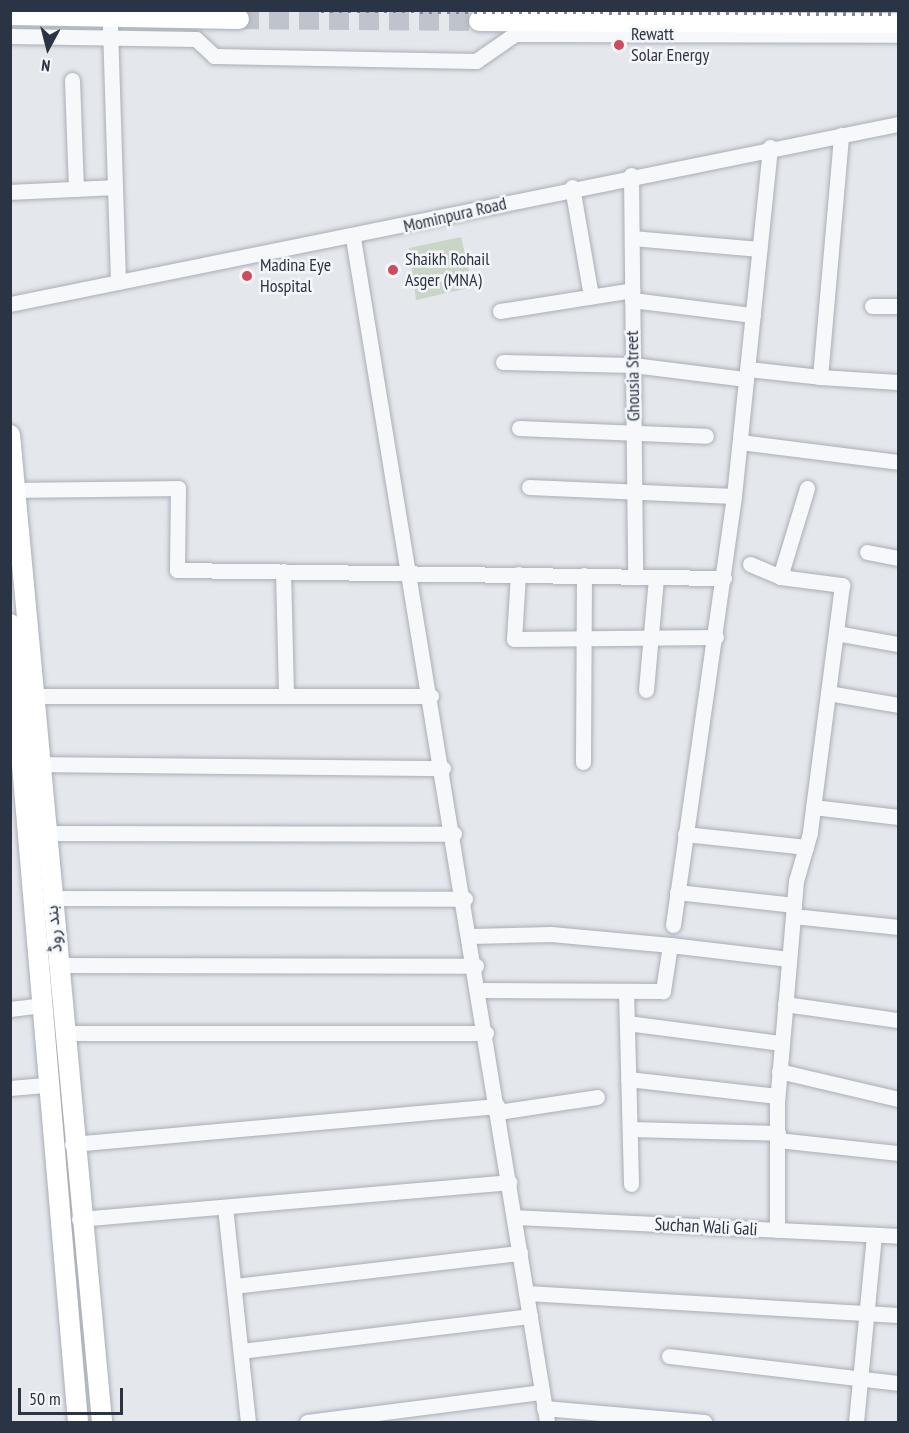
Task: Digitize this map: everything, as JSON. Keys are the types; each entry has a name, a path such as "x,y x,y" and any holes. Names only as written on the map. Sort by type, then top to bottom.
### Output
{"main road":[{"path":"10,15 239,19"},
{"path":"479,21 709,17 898,23"},
{"name":"بند روڈ","path":"10,435 72,1144 102,1422"},
{"name":"بند روڈ","path":"10,624 78,1422"}],"street":[{"path":"110,16 118,282"},
{"path":"10,36 196,39 214,56 476,61 515,34 898,35"},
{"path":"72,80 76,189"},
{"name":"Mominpura Road","path":"10,304 353,238 572,187 898,124"},
{"path":"820,377 841,135"},
{"path":"673,926 724,578 770,147"},
{"name":"Ghousia Street","path":"631,175 635,576"},
{"path":"10,192 115,187"},
{"path":"572,187 591,296"},
{"path":"353,238 480,990 546,1415 704,1422"},
{"path":"632,238 760,249"},
{"path":"500,311 591,296 632,295 753,315"},
{"path":"872,306 898,306"},
{"path":"503,362 633,365 898,382"},
{"path":"519,428 633,429 706,436"},
{"path":"740,442 898,462"},
{"path":"529,487 634,488 734,496"},
{"path":"15,490 178,488 177,570 724,578"},
{"path":"780,577 807,488"},
{"path":"867,552 898,558"},
{"path":"750,564 780,577 842,585 813,807 794,910 777,1096 777,1230"},
{"path":"284,571 286,696"},
{"path":"518,574 514,639 582,634 716,637"},
{"path":"583,762 584,575"},
{"path":"646,690 656,577"},
{"path":"836,633 898,644"},
{"path":"828,693 898,705"},
{"path":"33,696 431,696"},
{"path":"39,764 443,768"},
{"path":"813,807 898,817"},
{"path":"45,833 454,834"},
{"path":"685,834 806,848"},
{"path":"677,892 898,927"},
{"path":"51,898 465,899"},
{"path":"471,936 551,934 670,945 789,960"},
{"path":"480,990 663,991 670,945"},
{"path":"57,964 476,966"},
{"path":"626,991 632,1184"},
{"path":"785,1004 898,1020"},
{"path":"10,1009 42,1005"},
{"path":"627,1023 782,1043"},
{"path":"63,1033 486,1033"},
{"path":"779,1071 898,1099"},
{"path":"628,1079 777,1096"},
{"path":"10,1088 48,1085"},
{"path":"72,1144 498,1109 597,1097"},
{"path":"630,1129 778,1137 898,1153"},
{"path":"79,1219 509,1182"},
{"path":"225,1207 248,1422"},
{"name":"Suchan Wali Gali","path":"514,1218 898,1236"},
{"path":"856,1422 874,1235"},
{"path":"234,1286 520,1253"},
{"path":"526,1293 898,1315"},
{"path":"241,1351 530,1316"},
{"path":"669,1356 898,1383"},
{"path":"307,1422 542,1392"}],"green space":[{"path":"461,237 473,287 416,300 409,248"}],"tunnel":[{"path":"239,19 479,21"}],"railway":[{"path":"321,10 898,13"}],"place":[{"name":"Rewatt Solar Energy","path":"619,45"},
{"name":"Shaikh Rohail Asger (MNA)","path":"393,270"},
{"name":"Madina Eye Hospital","path":"247,276"}]}
